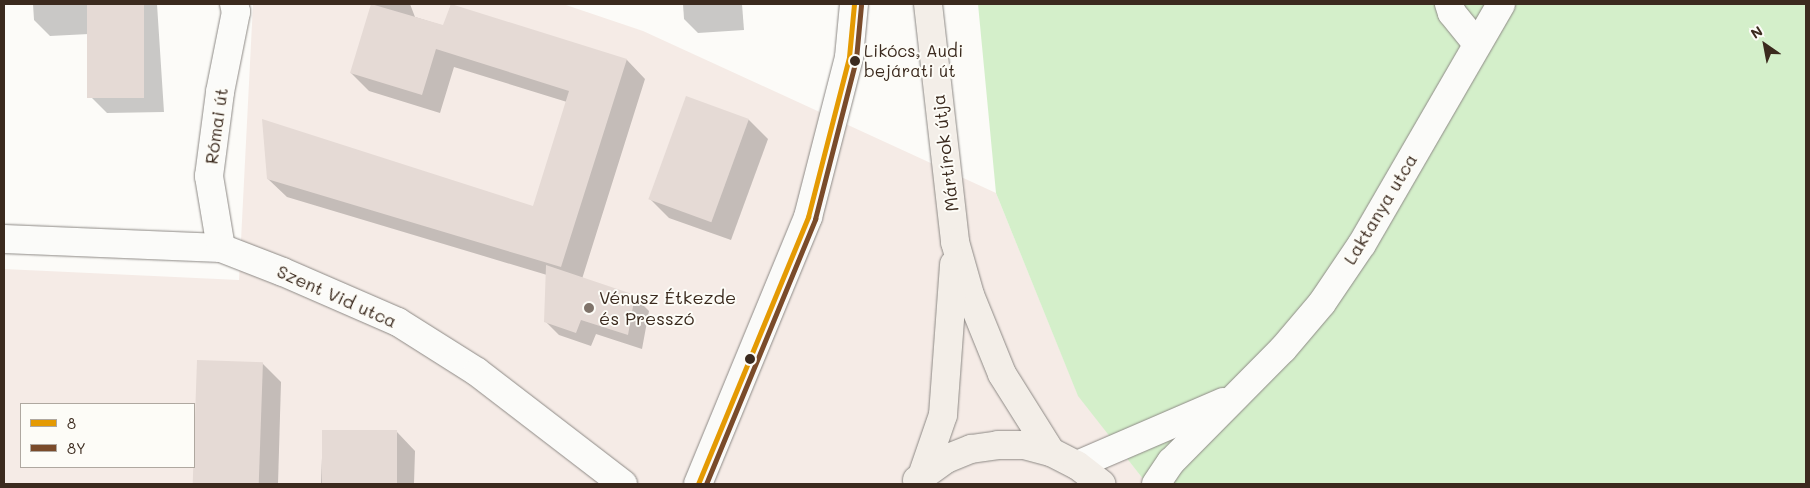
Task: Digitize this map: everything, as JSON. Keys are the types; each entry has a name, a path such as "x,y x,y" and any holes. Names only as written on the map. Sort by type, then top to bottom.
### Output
{"main road":[{"name":"Mártírok útja","path":"928,4 955,242 970,295 1002,374 1050,452"},
{"name":"Mártírok útja","path":"918,479 943,415 955,242"},
{"name":"Mártírok útja","path":"918,479 946,459 971,449 998,444 1024,445 1050,452 1077,465 1101,484"}],"street":[{"name":"Római út","path":"221,248 208,176 220,92 236,12 234,4"},
{"path":"698,484 808,218 849,57 854,4"},
{"path":"1449,4 1452,13 1476,44"},
{"name":"Laktanya utca","path":"1156,484 1171,462 1233,397 1283,349 1322,303 1362,244 1476,44 1501,4"},
{"name":"Szent Vid utca","path":"4,239 221,248 398,322 477,372 623,484"},
{"name":"Laktanya utca","path":"1077,465 1233,397"}],"shaded area":[{"path":"253,4 563,4 643,31 996,193 1078,395 1147,484 4,484 4,269 239,280"}],"green space":[{"path":"978,4 1806,4 1806,484 1147,484 1078,396 996,193"}],"building":[{"path":"87,4 144,4 144,98 87,98"},
{"path":"371,4 443,25 451,4 627,59 561,267 267,179 262,119 533,206 569,91 436,49 422,95 350,73"},
{"path":"686,96 749,119 711,222 648,199"},
{"name":"Vénusz Étkezde és Presszó","path":"546,265 635,295 628,335 581,320 576,333 544,322"},
{"path":"197,360 263,362 259,484 193,484 193,468 195,468"},
{"path":"322,430 397,430 397,484 322,484"}],"transit line":[{"name":"8","path":"698,484 808,217 849,57 854,4"},
{"name":"8Y","path":"706,484 815,219 856,59 861,5"}],"place":[{"name":"Likócs, Audi bejárati út","path":"855,61"},
{"name":"Vénusz Étkezde és Presszó","path":"589,308"}]}
